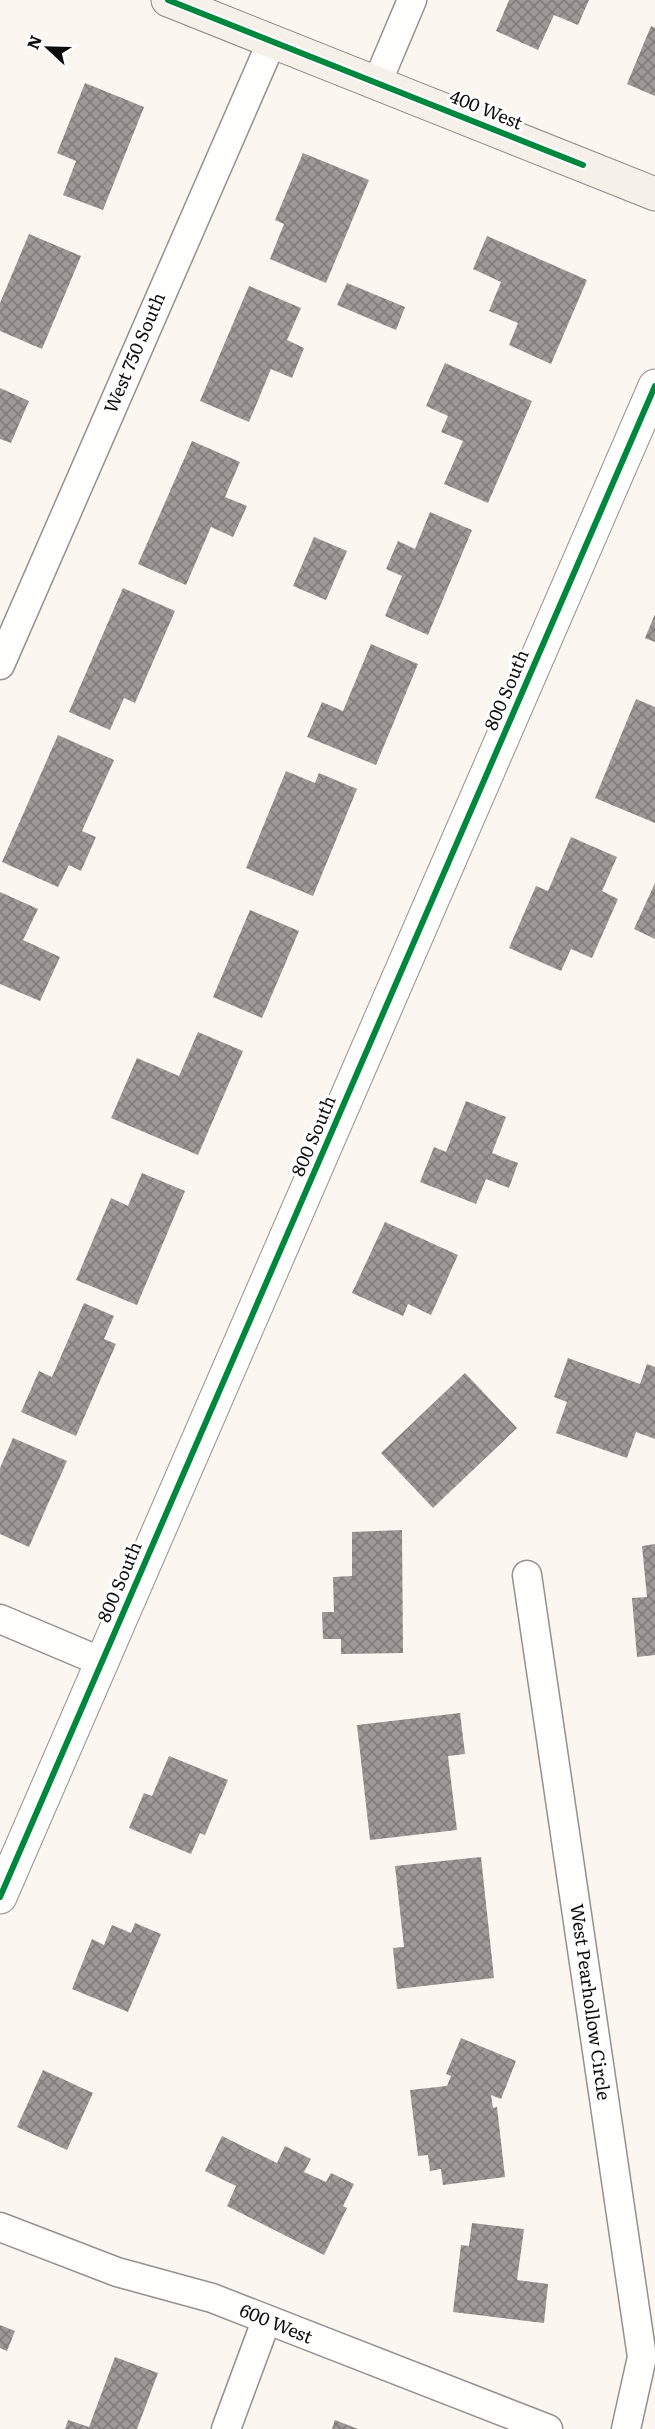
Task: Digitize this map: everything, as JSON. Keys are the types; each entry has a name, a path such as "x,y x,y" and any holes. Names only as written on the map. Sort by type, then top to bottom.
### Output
{"main road":[{"name":"400 West","path":"168,0 655,194"}],"street":[{"path":"377,82 412,0"},
{"name":"West 750 South","path":"0,665 272,41"},
{"name":"800 South","path":"0,1898 655,386"},
{"name":"West Pearhollow Circle","path":"527,1575 642,2357 626,2429"},
{"path":"0,1619 102,1662"},
{"name":"600 West","path":"0,2227 117,2272 212,2298 266,2321 548,2429"},
{"path":"226,2429 266,2321"}],"building":[{"path":"509,0 589,0 578,25 554,15 538,50 496,31"},
{"path":"651,26 655,28 655,96 627,84"},
{"path":"85,83 144,107 103,210 63,195 76,161 57,153"},
{"path":"303,153 369,180 326,283 270,259 284,224 275,220"},
{"path":"29,234 81,256 42,349 0,331 0,303"},
{"path":"487,236 587,280 551,364 509,345 518,323 489,311 501,282 473,269"},
{"path":"347,283 405,307 396,330 337,305"},
{"path":"249,286 301,308 287,340 304,348 292,378 271,369 249,422 200,401"},
{"path":"445,363 532,401 488,503 444,484 463,441 441,432 448,416 426,406"},
{"path":"0,388 29,401 11,443 0,439"},
{"path":"192,441 240,462 225,497 247,506 233,537 211,527 186,585 138,564"},
{"path":"430,512 472,530 428,635 385,616 402,576 386,569 398,541 415,549"},
{"path":"314,537 347,551 326,600 293,586"},
{"path":"123,588 175,611 135,703 124,698 110,730 69,712"},
{"path":"655,614 655,642 645,638"},
{"path":"371,644 418,664 376,765 307,737 322,702 343,711"},
{"path":"636,699 655,707 655,823 595,798"},
{"path":"58,735 114,760 82,831 96,837 81,871 69,865 58,887 2,862"},
{"path":"286,771 315,783 319,773 357,789 313,896 246,868"},
{"path":"571,837 617,857 602,891 618,899 592,958 571,949 561,971 509,948 536,886 548,891"},
{"path":"655,883 655,939 634,929"},
{"path":"0,892 38,909 23,940 60,957 40,1001 0,984"},
{"path":"250,910 299,931 262,1018 213,997"},
{"path":"198,1032 243,1051 198,1155 111,1118 137,1058 179,1076"},
{"path":"466,1101 506,1117 492,1153 518,1163 509,1188 486,1179 476,1204 420,1182 434,1147 446,1152"},
{"path":"142,1173 185,1191 137,1305 76,1280 111,1198 128,1206"},
{"path":"385,1222 458,1255 431,1315 408,1304 403,1316 352,1293"},
{"path":"84,1303 114,1316 104,1339 116,1344 76,1436 21,1412 39,1371 52,1377"},
{"path":"568,1358 640,1384 647,1364 655,1367 655,1439 636,1432 627,1458 556,1433 567,1402 554,1397"},
{"path":"465,1373 517,1428 433,1508 381,1453"},
{"path":"13,1438 67,1461 29,1547 0,1534 0,1468"},
{"path":"402,1530 403,1653 341,1654 341,1639 323,1639 322,1612 334,1612 333,1577 352,1576 352,1532"},
{"path":"655,1544 655,1655 637,1657 632,1598 647,1597 642,1546"},
{"path":"460,1713 465,1754 448,1756 457,1830 370,1840 357,1725"},
{"path":"169,1756 228,1780 205,1835 200,1833 191,1854 129,1828 144,1793 152,1796"},
{"path":"481,1857 494,1978 397,1989 393,1948 404,1947 395,1866"},
{"path":"135,1923 161,1934 128,2012 72,1989 92,1939 104,1945 112,1925 131,1933"},
{"path":"461,2038 516,2061 501,2099 491,2095 493,2108 497,2107 505,2177 443,2185 441,2169 430,2171 428,2155 418,2156 410,2090 447,2086 451,2076 446,2074"},
{"path":"43,2070 93,2093 67,2150 17,2127"},
{"path":"222,2136 277,2163 285,2146 311,2159 304,2172 326,2182 331,2173 354,2184 343,2206 347,2208 324,2255 227,2206 236,2186 205,2171"},
{"path":"472,2223 524,2229 517,2280 548,2284 544,2323 453,2312 461,2245 469,2246"},
{"path":"0,2325 15,2331 7,2351 0,2348"},
{"path":"115,2357 158,2373 137,2429 65,2429 68,2420 89,2427"},
{"path":"335,2420 358,2429 332,2429"}],"cycle path":[{"path":"168,0 583,165"},
{"path":"0,1897 655,386"}]}
